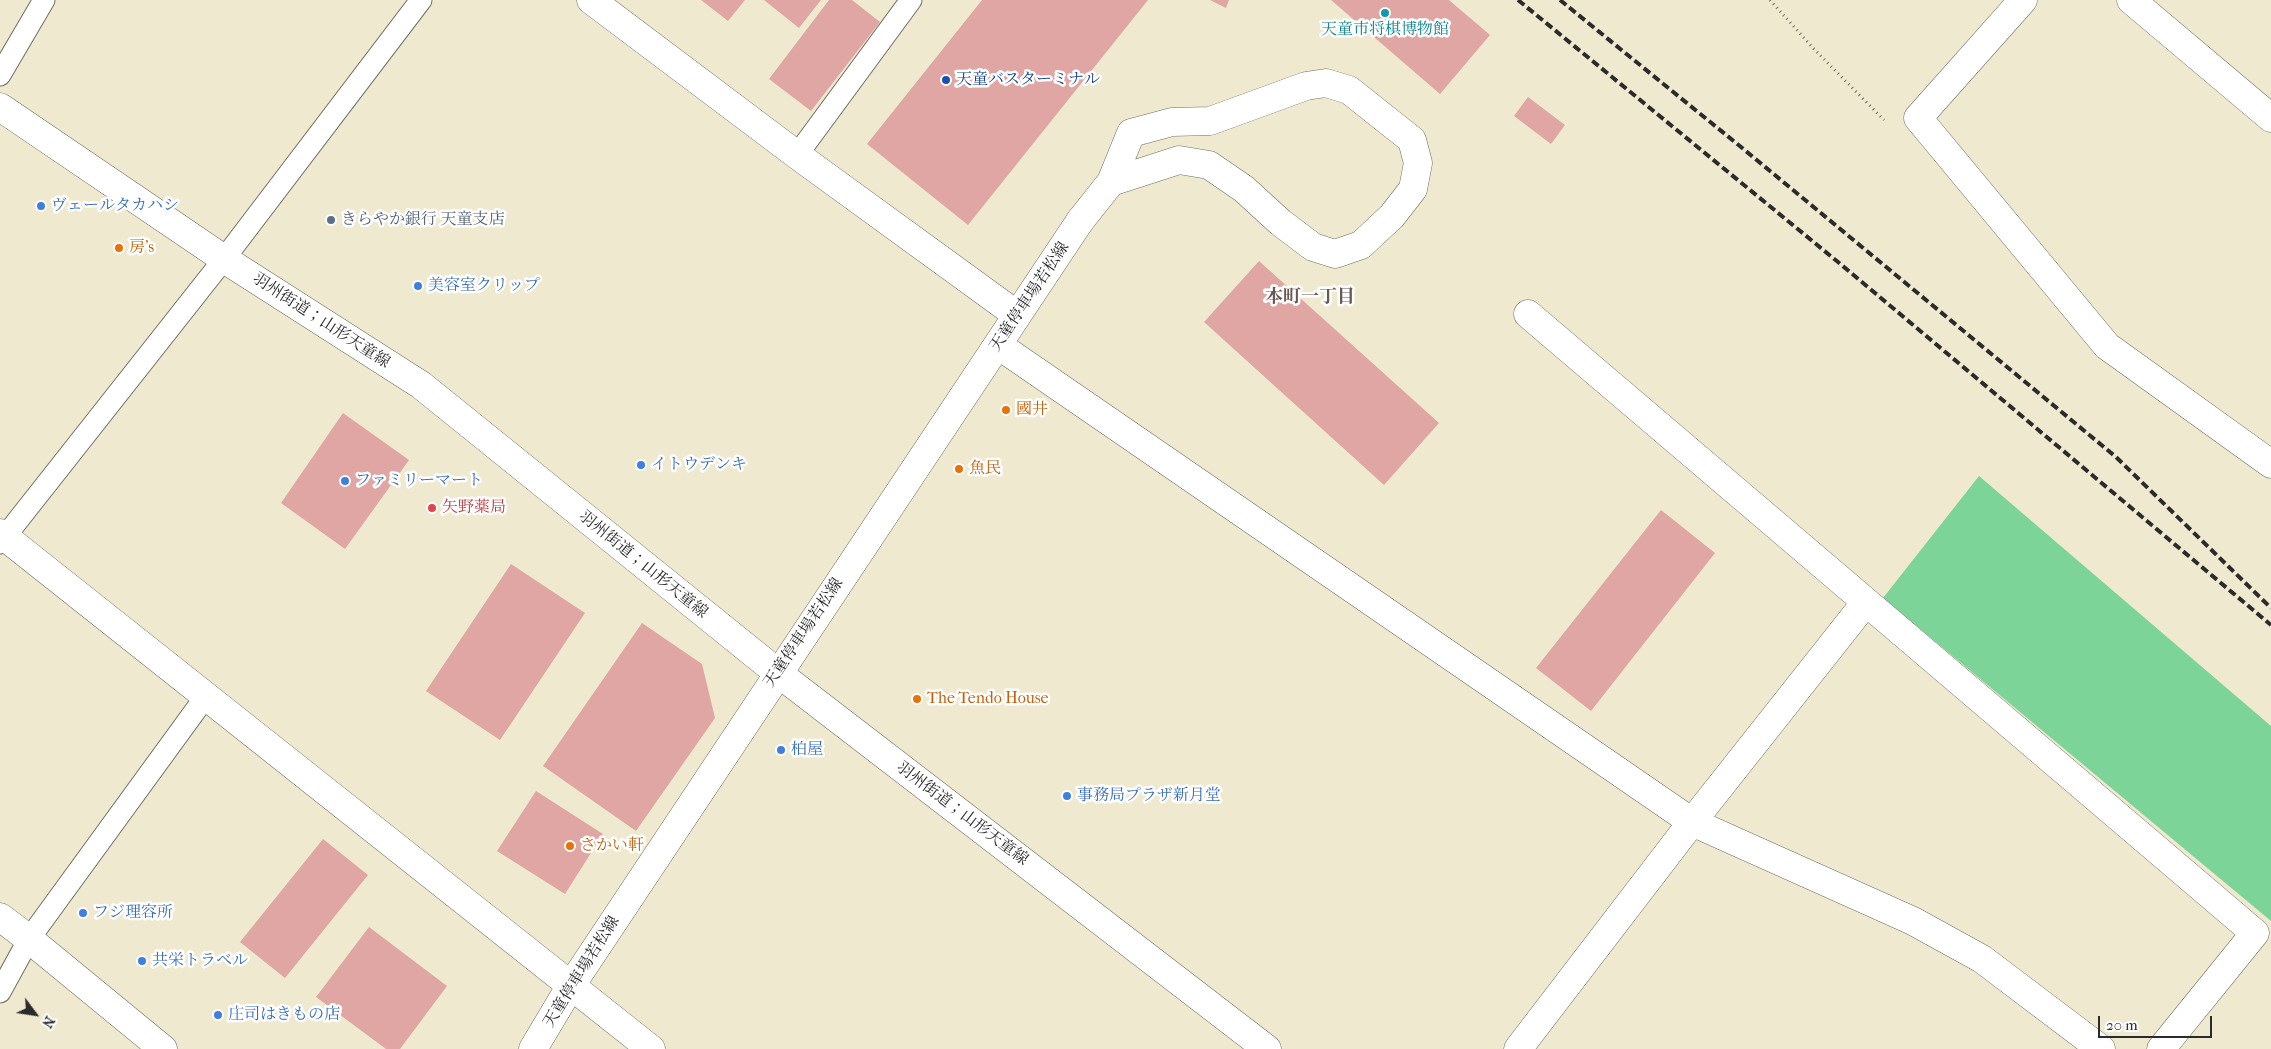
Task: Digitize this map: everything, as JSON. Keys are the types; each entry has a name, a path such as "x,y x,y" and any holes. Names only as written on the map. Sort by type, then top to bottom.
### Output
{"street":[{"path":"591,0 797,155 1017,315"},
{"path":"2024,0 1918,118 2107,346 2271,464"},
{"path":"2131,0 2271,118"},
{"name":"天童停車場若松線","path":"534,1049 570,987 778,673 1080,221 1111,182 1131,133 1172,122 1210,121 1262,104 1306,86 1326,83 1349,90 1412,140 1418,163 1413,189 1392,216 1361,245 1335,254 1313,247 1280,222 1244,189 1209,165 1179,160 1111,182"},
{"name":"羽州街道；山形天童線","path":"0,107 224,259 421,385 778,673 1267,1049"},
{"path":"1528,314 2255,933 2161,1049"},
{"path":"998,345 1692,822 1913,921 1982,959 2101,1049"},
{"path":"2,537 206,696 570,987 651,1049"},
{"path":"1518,1049 1692,822 1866,602"},
{"path":"0,917 163,1049"}],"lane":[{"path":"0,75 44,0"},
{"path":"2,537 224,259 420,0"},
{"path":"797,155 911,0"},
{"path":"0,992 29,939 206,696"}],"green space":[{"path":"1979,476 2271,726 2271,921 1883,598"}],"building":[{"path":"701,0 745,0 728,21"},
{"path":"764,0 821,0 799,28"},
{"path":"829,0 852,0 880,22 811,111 769,79"},
{"path":"982,0 1148,0 968,225 867,144"},
{"path":"1210,0 1229,0 1226,8"},
{"path":"1331,0 1449,0 1490,35 1440,94"},
{"path":"1528,97 1565,125 1551,144 1514,116"},
{"path":"1259,261 1439,423 1384,485 1204,322"},
{"name":"ファミリーマート","path":"343,413 409,460 345,549 281,503"},
{"path":"1661,510 1715,553 1591,711 1536,668"},
{"path":"511,564 585,613 500,740 426,691"},
{"path":"642,623 702,664 715,718 636,831 543,766"},
{"path":"536,791 603,834 565,894 497,851"},
{"path":"323,839 368,875 285,978 240,942"},
{"path":"369,927 447,986 400,1049 386,1049 316,997"}],"railway":[{"path":"1518,0 1838,262 2271,625"},
{"path":"1560,0 2116,457 2271,608"}],"place":[{"name":"天童市将棋博物館","path":"1385,13"},
{"name":"天童バスターミナル","path":"946,80"},
{"name":"ヴェールタカハシ","path":"41,206"},
{"name":"きらやか銀行 天童支店","path":"331,220"},
{"name":"房's","path":"119,248"},
{"name":"美容室クリップ","path":"418,286"},
{"name":"國井","path":"1006,410"},
{"name":"イトウデンキ","path":"641,465"},
{"name":"魚民","path":"959,469"},
{"name":"ファミリーマート","path":"345,481"},
{"name":"矢野薬局","path":"432,508"},
{"name":"The Tendo House","path":"917,699"},
{"name":"柏屋","path":"781,750"},
{"name":"事務局プラザ新月堂","path":"1067,796"},
{"name":"さかい軒","path":"570,846"},
{"name":"フジ理容所","path":"83,913"},
{"name":"共栄トラベル","path":"142,961"},
{"name":"庄司はきもの店","path":"218,1015"}],"district":[{"name":"本町一丁目","path":"1310,298"}]}
